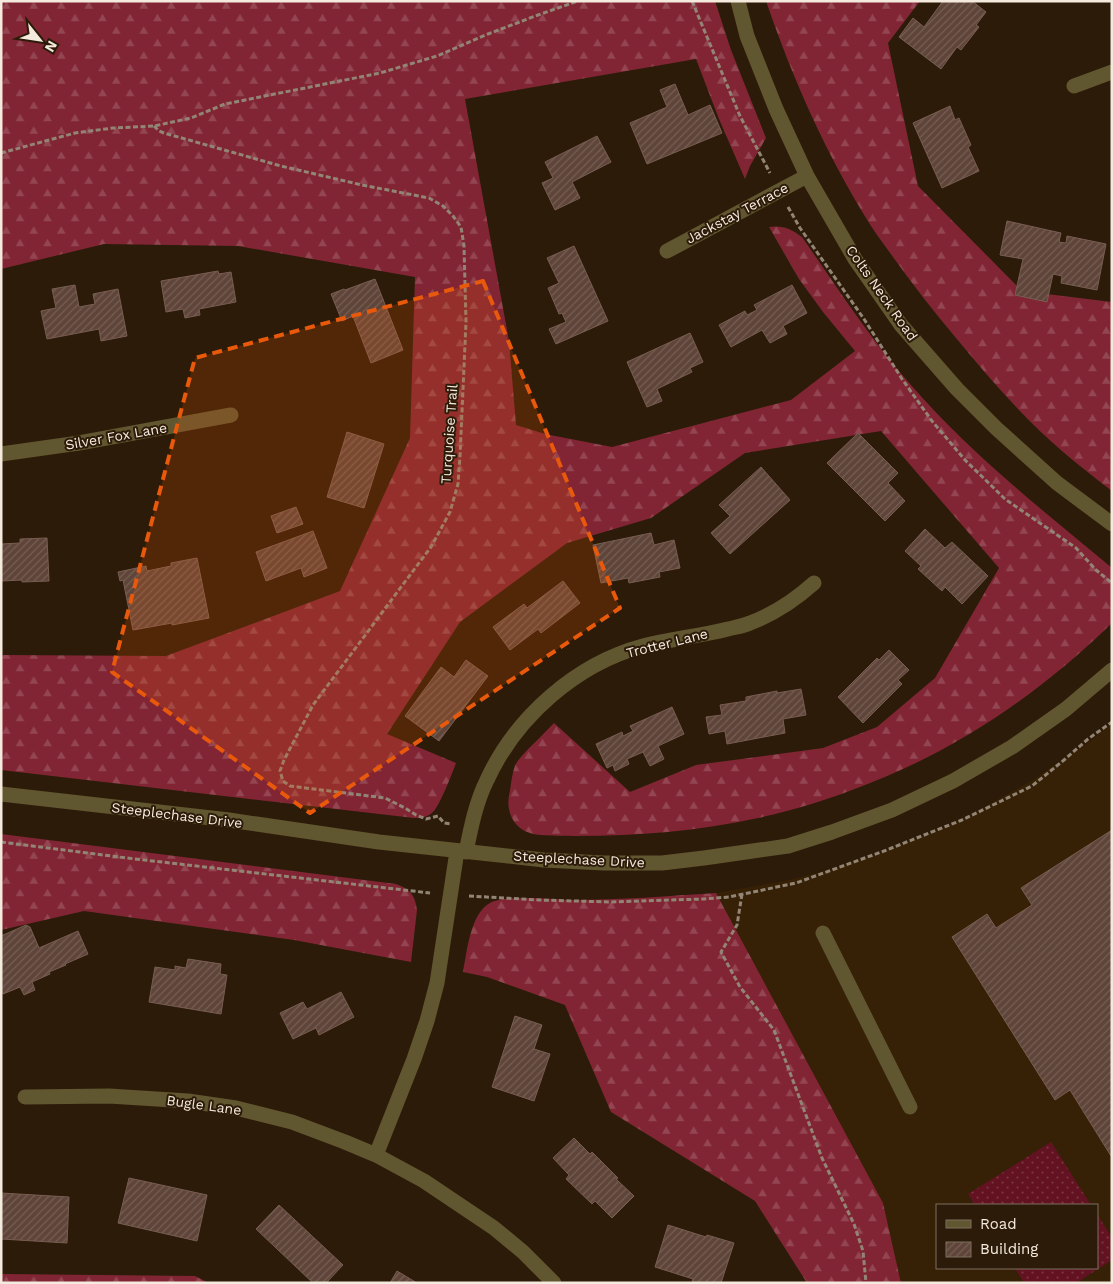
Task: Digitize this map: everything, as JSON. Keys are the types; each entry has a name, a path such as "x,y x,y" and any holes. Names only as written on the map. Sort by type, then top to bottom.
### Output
{"street":[{"name":"Colts Neck Road","path":"738,1 747,36 776,109 807,176 855,259 901,325 957,389 996,428 1057,483 1112,524"},
{"path":"1074,86 1112,72"},
{"name":"Jackstay Terrace","path":"668,251 807,176"},
{"name":"Silver Fox Lane","path":"1,454 79,443 231,415"},
{"name":"Trotter Lane","path":"462,852 487,780 508,744 533,712 562,687 595,666 628,651 750,623 779,610 814,583"},
{"name":"Steeplechase Drive","path":"1,794 219,819 462,852 544,860 662,863 788,846 892,810 953,781 1012,747 1066,709 1112,670"},
{"path":"376,1155 427,1021 437,983 451,895 462,852"},
{"path":"822,933 910,1107"},
{"name":"Bugle Lane","path":"26,1097 109,1096 188,1101 236,1108 292,1122 376,1155 424,1181 494,1228 523,1252 554,1283"}],"path":[{"name":"Turquoise Trail","path":"1,153 75,133 113,128 154,126 191,118 225,104 380,73 437,56 504,28 578,1"},
{"name":"Turquoise Trail","path":"154,126 164,133 281,166 429,198 443,206 454,216 461,227 464,246 466,322 458,484 450,512 431,547 313,705 280,771 283,780 290,786 385,798 426,819 438,816 444,823 471,828"},
{"path":"1,842 451,895"},
{"path":"742,894 737,925 721,952 740,987 774,1030 822,1158 854,1224 863,1251 866,1283"}],"highlighted area":[{"path":"483,281 620,608 310,813 112,672 195,358"}],"shaded area":[{"path":"1112,723 1112,1283 901,1283 883,1203 716,893 789,880 835,868 912,841 964,818 1033,780 1090,741"},
{"path":"1051,1142 1090,1204 974,1204 968,1194"},
{"path":"1098,1216 1112,1238 1112,1260 1098,1269"},
{"path":"1016,1269 1098,1269 1076,1283 1024,1283"}],"green space":[{"path":"1,1 715,1 731,50 766,138 745,179 696,59 465,99 509,341 516,425 545,434 612,447 791,400 855,351 799,279 769,227 787,228 802,237 881,349 933,409 1007,480 1112,568 1112,623 1053,675 991,721 924,759 852,790 794,809 758,818 668,832 576,836 535,834 524,831 512,819 508,802 514,769 521,757 554,723 630,792 696,765 823,748 877,727 935,678 999,568 881,431 745,453 651,518 567,543 460,622 387,734 456,763 439,803 433,812 427,816 414,818 1,770 1,655 166,656 340,591 410,438 415,277 238,246 104,244 1,269"},
{"path":"766,1 920,1 888,43 918,186 1022,291 1112,302 1112,491 1051,442 1010,400 932,308 876,234 840,172 812,117"},
{"path":"1,834 396,884 411,893 417,910 411,962 294,940 84,911 1,930"},
{"path":"716,893 883,1203 901,1283 807,1283 755,1201 611,1112 565,1005 487,977 463,972 474,924 483,908 497,900 519,898 574,900 645,898"},
{"path":"1,1274 195,1276 209,1283 1,1283"}],"building":[{"path":"943,1 972,1 986,12 976,25 979,27 961,50 957,47 941,69 899,37 913,18 924,27"},
{"path":"675,84 688,115 710,105 722,133 647,164 630,123 667,107 660,90"},
{"path":"950,106 955,120 959,118 971,145 968,147 979,171 942,188 913,123"},
{"path":"597,136 611,162 572,182 580,198 555,210 542,183 553,178 545,162"},
{"path":"1007,221 1061,233 1059,242 1066,243 1067,236 1106,244 1097,290 1061,283 1062,276 1053,274 1047,302 1015,295 1023,259 1000,255"},
{"path":"574,246 608,321 556,344 549,329 566,322 562,313 559,314 548,288 559,283 547,258"},
{"path":"218,271 219,274 231,272 236,302 199,309 200,315 185,318 183,309 166,312 161,281"},
{"path":"375,279 403,350 371,363 353,316 342,321 331,294"},
{"path":"75,285 79,307 95,304 93,294 118,289 127,336 101,341 99,329 47,339 41,311 56,308 52,289"},
{"path":"792,285 807,313 783,326 787,334 770,343 762,330 731,347 719,325 745,311 747,315 757,310 754,305"},
{"path":"690,333 703,362 690,368 692,372 657,389 662,401 647,407 627,362"},
{"path":"347,432 384,444 364,508 327,497"},
{"path":"858,433 898,473 888,483 905,501 885,521 827,463"},
{"path":"761,467 790,500 730,554 711,533 730,516 719,505"},
{"path":"296,507 303,524 277,533 271,516"},
{"path":"925,529 945,548 952,542 988,576 962,604 945,587 942,591 918,569 921,566 905,551"},
{"path":"313,531 327,568 304,577 301,568 266,581 256,552"},
{"path":"651,533 654,545 674,540 680,568 659,572 660,577 629,583 628,578 601,583 593,545"},
{"path":"47,538 49,581 1,581 1,544 20,543 20,539"},
{"path":"197,558 209,618 133,630 123,580 120,581 118,572 146,566 147,571 171,566 171,563"},
{"path":"563,581 580,603 541,633 538,629 510,650 493,627 524,604 527,608"},
{"path":"889,650 909,670 898,680 902,684 863,723 838,697 877,658 879,660"},
{"path":"466,660 488,676 439,741 405,716 441,667 454,677"},
{"path":"801,689 806,715 783,719 785,733 727,744 725,731 709,734 706,717 722,715 720,705 746,701 746,697"},
{"path":"672,707 684,734 658,746 664,759 650,766 643,752 627,759 629,764 615,771 613,765 607,768 596,744 622,732 623,736 633,731 630,726"},
{"path":"1112,830 1111,1156 1070,1090 1055,1100 952,937 987,914 996,928 1032,905 1021,888"},
{"path":"26,925 30,927 39,948 78,931 88,954 32,982 35,990 24,995 20,987 3,994 1,990 1,936"},
{"path":"188,959 221,964 220,974 227,975 221,1014 149,1002 155,967 175,970 175,966 186,968"},
{"path":"341,992 354,1017 319,1035 316,1028 293,1039 280,1013 303,1002 307,1009"},
{"path":"515,1016 542,1025 534,1049 550,1054 534,1101 492,1087"},
{"path":"574,1138 590,1154 592,1152 634,1196 612,1218 595,1201 592,1204 566,1179 569,1175 553,1158"},
{"path":"129,1178 207,1195 197,1241 118,1223"},
{"path":"1,1193 69,1197 67,1243 1,1239"},
{"path":"279,1205 343,1265 326,1283 313,1283 256,1229"},
{"path":"668,1225 706,1237 707,1235 734,1243 721,1283 698,1283 692,1281 693,1279 655,1267"},
{"path":"397,1271 417,1283 390,1283"}]}
